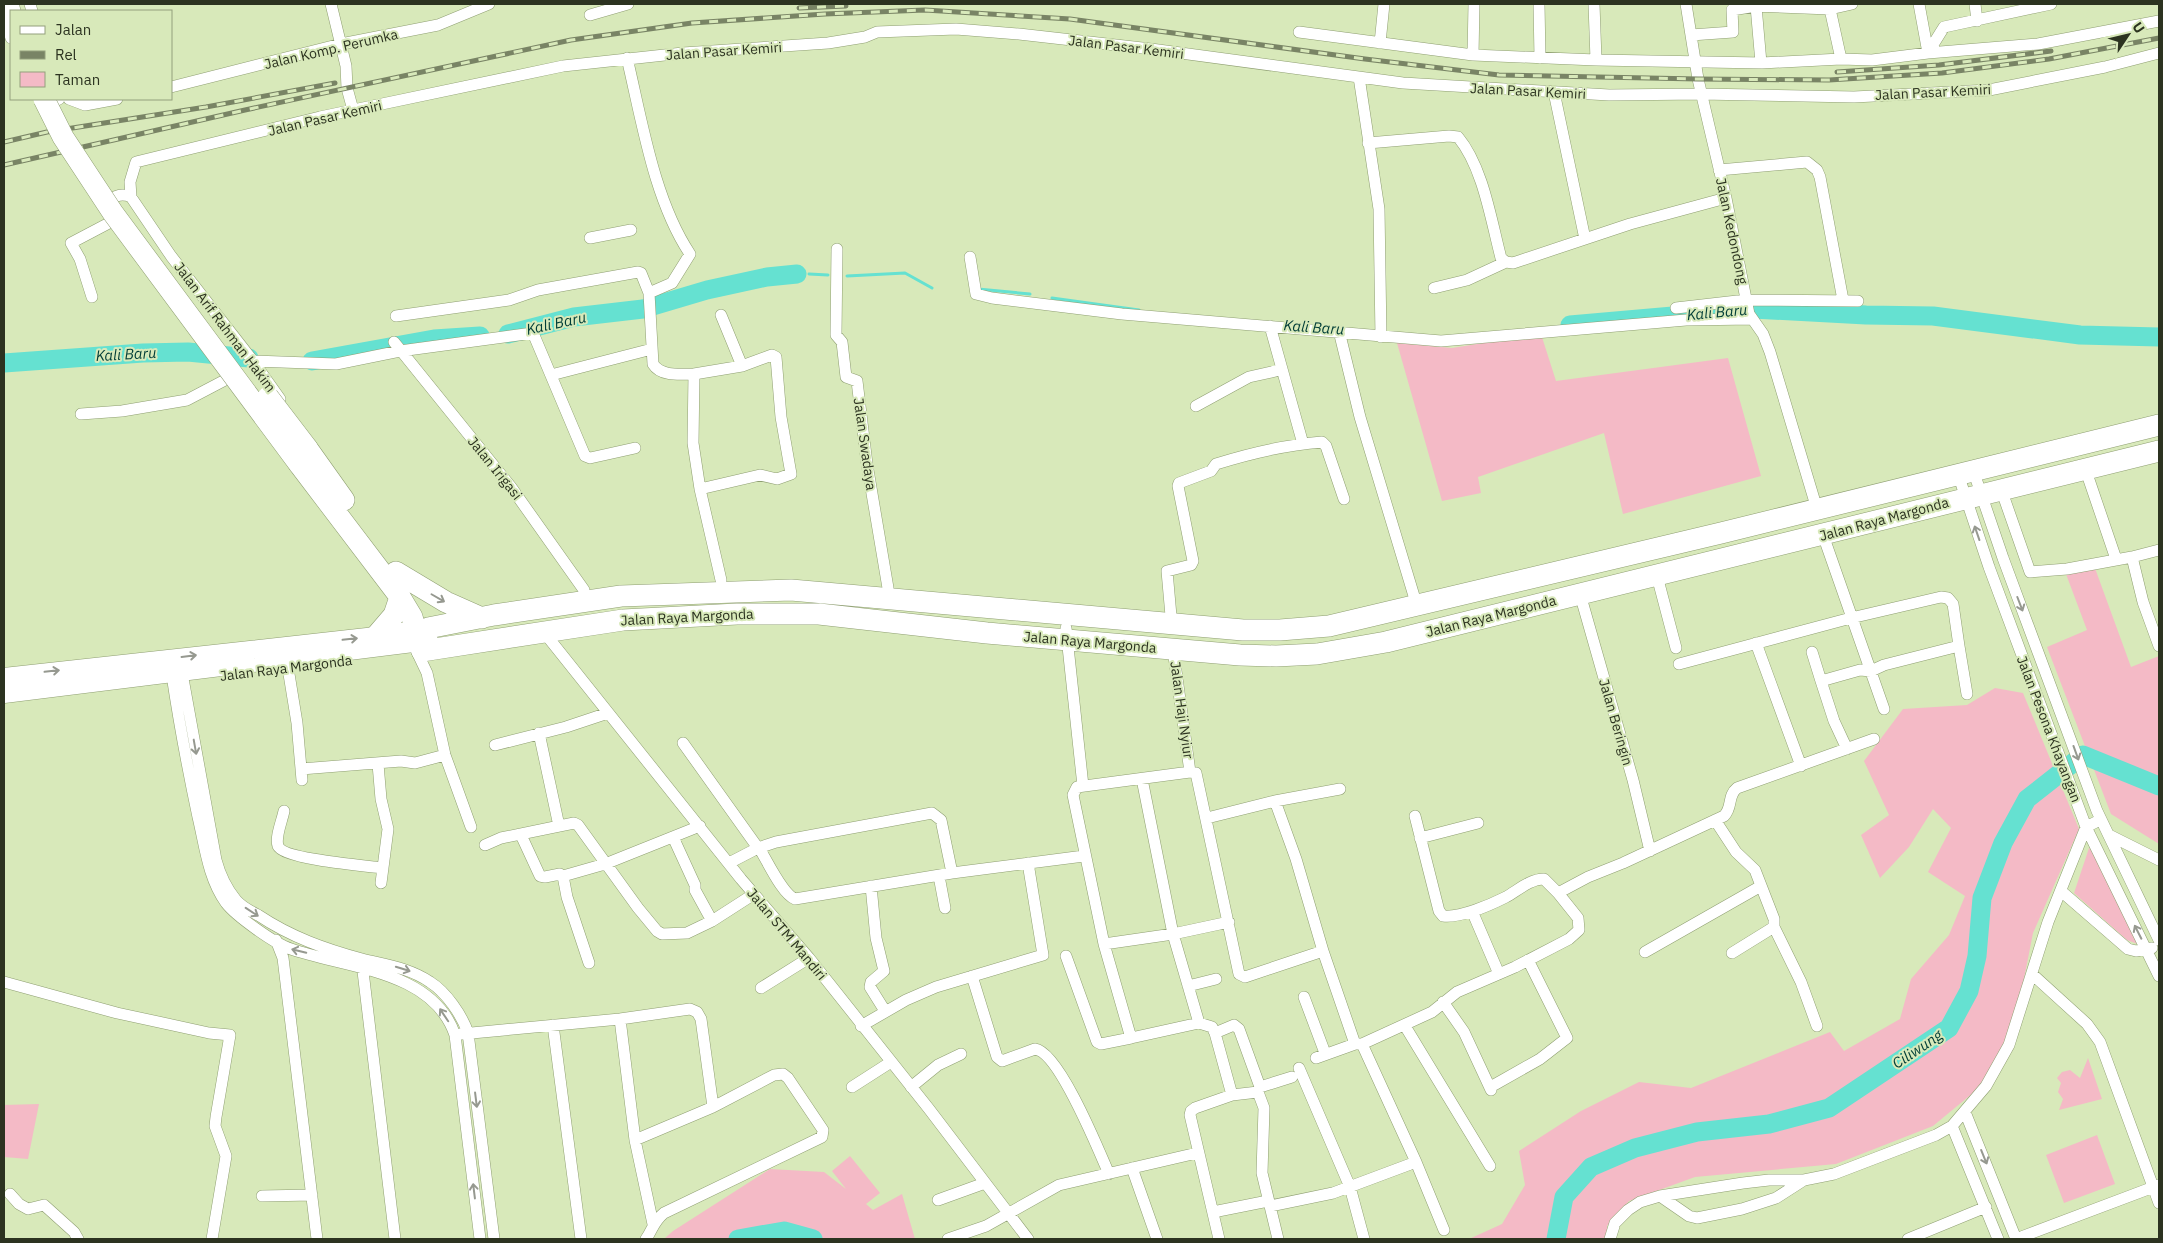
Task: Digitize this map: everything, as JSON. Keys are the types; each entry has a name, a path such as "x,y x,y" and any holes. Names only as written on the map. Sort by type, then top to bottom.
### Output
{"highway":[{"name":"Jalan Arif Rahman Hakim","path":"44,100 63,137 113,213 310,466 396,572 419,605 423,642"},
{"name":"Jalan Arif Rahman Hakim","path":"60,100 78,137 132,217 310,466 400,597 412,617 423,642"},
{"name":"Jalan Raya Margonda","path":"488,616 655,588 720,580 808,597 1067,634 1177,629 1290,629 1330,626 1416,602 2002,457 2159,413"},
{"name":"Jalan Raya Margonda","path":"423,642 623,615 888,588 1177,629 1271,645 1385,636 1580,594 1823,535 1974,486 2002,457 2159,425"},
{"name":"Jalan Raya Margonda","path":"1385,636 1711,551 2159,440"},
{"name":"Jalan Raya Margonda","path":"1816,504 1974,486 2086,468 2159,450"},
{"path":"396,572 446,602 488,616"},
{"name":"Jalan Raya Margonda","path":"423,642 488,616 513,603 584,590 655,588 808,597 1177,629"},
{"path":"376,636 394,615 400,597"}],"main road":[{"name":"Jalan Raya Margonda","path":"4,677 376,636 423,642"},
{"name":"Jalan Raya Margonda","path":"4,694 51,692 288,668 423,642"},
{"name":"Jalan Raya Margonda","path":"178,678 423,642"},
{"name":"Jalan Raya Margonda","path":"4,703 51,692"}],"street":[{"path":"331,4 346,66 347,88 353,110"},
{"name":"Jalan Komp. Perumka","path":"172,87 340,44 438,25 489,4"},
{"path":"590,15 628,4"},
{"path":"1380,42 1384,4"},
{"path":"1473,55 1474,4"},
{"path":"1539,4 1540,58"},
{"path":"1594,4 1596,60"},
{"name":"Jalan Kedondong","path":"1686,4 1701,94 1726,198 1750,317 1763,334 1770,352 1816,504"},
{"path":"1691,34 1733,32 1732,10 1756,6 1830,9 1852,4"},
{"path":"1919,4 1930,53"},
{"path":"1975,4 1977,20"},
{"path":"1930,53 1944,27 2051,4"},
{"path":"1756,6 1761,63"},
{"path":"1830,9 1841,59"},
{"path":"4,17 10,35"},
{"path":"1299,32 1473,55 1596,60 1761,63 1841,59 1872,60 2038,44 2159,21"},
{"name":"Jalan Pasar Kemiri","path":"131,197 130,182 136,162 353,110 563,66 627,58 828,43 866,37 877,32 956,29 1151,49 1403,83 1609,94 1854,96 1989,90 2105,68 2159,53"},
{"path":"627,58 651,160 677,234 690,254 672,283 649,294"},
{"path":"1359,77 1379,209 1381,337"},
{"path":"1554,92 1585,239"},
{"name":"Jalan Arif Rahman Hakim","path":"37,100 44,104 49,104 57,100"},
{"path":"71,100 78,104 86,105 112,100"},
{"path":"1368,143 1448,136 1458,137 1466,147 1478,174 1501,258 1506,262 1513,263 1630,224 1726,198"},
{"path":"1719,170 1807,162 1813,166 1820,177 1843,300"},
{"path":"92,297 80,259 71,243 108,223 104,213 108,203 123,194 131,197"},
{"name":"Jalan Arif Rahman Hakim","path":"131,197 171,256 253,361 299,427 310,466"},
{"name":"Jalan Arif Rahman Hakim","path":"108,223 277,444 310,466"},
{"path":"590,238 631,230"},
{"name":"Jalan Swadaya","path":"837,249 836,335 841,340 846,377 857,381 867,464 888,588"},
{"path":"970,257 976,294 992,298 1122,314 1381,337 1442,341 1686,320 1750,317"},
{"path":"1434,288 1466,280 1506,262"},
{"path":"396,316 509,300 538,290 641,273 649,294 652,349 654,364 659,371 694,374 742,366 772,355 776,357 781,417 790,475 777,479 760,475 700,489"},
{"path":"1676,308 1747,301 1858,301"},
{"path":"721,316 742,366"},
{"path":"1270,326 1280,370 1303,444 1324,443 1344,499"},
{"path":"1339,332 1360,417 1416,602"},
{"path":"253,361 336,364 396,346 533,333 586,456 590,458 635,448"},
{"name":"Jalan Irigasi","path":"396,346 512,487 584,590"},
{"path":"551,375 652,349"},
{"path":"1196,406 1249,377 1280,370"},
{"path":"694,374 693,443 700,489 720,580"},
{"path":"81,414 122,411 187,400 227,379"},
{"name":"Jalan Haji Nyiur","path":"1190,772 1177,629 1167,571 1191,566 1193,561 1178,486 1180,483 1211,471 1216,464 1248,454 1303,444"},
{"path":"2086,468 2116,560"},
{"path":"1974,486 2030,572 2067,569 2159,550"},
{"name":"Jalan Pesona Khayangan","path":"1974,486 2099,815 2159,940"},
{"name":"Jalan Pesona Khayangan","path":"1974,486 1989,567 2084,822 2159,976"},
{"path":"1823,535 1884,709"},
{"path":"2132,557 2143,602 2159,646"},
{"path":"1657,576 1676,648"},
{"name":"Jalan Beringin","path":"1580,594 1633,780 1650,851"},
{"path":"1679,664 1850,616 1945,597 1952,604 1967,694"},
{"name":"Jalan STM Mandiri","path":"542,626 608,713 754,894 809,958 1028,1239"},
{"path":"1067,634 1083,786"},
{"path":"423,642 427,673 445,754 471,827"},
{"path":"1756,643 1800,766"},
{"path":"1821,681 1860,670 1871,672 1884,665 1959,646"},
{"path":"1812,652 1834,721 1847,749"},
{"path":"288,668 297,724 302,775 378,764 415,763 445,754"},
{"path":"178,678 219,881 232,910 290,949 361,964 407,970 431,982 463,1020 468,1033 494,1239"},
{"path":"495,745 608,713"},
{"path":"540,733 559,826"},
{"path":"1558,893 1588,877 1650,851 1727,813 1730,797 1737,788 1874,739"},
{"path":"683,743 793,898 952,873 1084,856"},
{"path":"378,764 381,800 388,829 381,883"},
{"path":"1131,1038 1104,944 1084,856 1073,795 1077,787 1190,772 1196,773 1229,922 1237,970 1245,977 1323,951"},
{"path":"1142,779 1173,934 1199,1023"},
{"path":"1207,818 1275,801 1340,789"},
{"path":"1275,801 1296,859 1323,951 1358,1044 1416,1162 1444,1230"},
{"path":"284,812 278,838 278,845 281,850 306,858 383,868"},
{"path":"730,862 776,842 932,813 941,820 952,873"},
{"path":"1610,1239 1615,1223 1628,1210 1640,1202 1660,1196 1769,1180 1804,1180 1834,1174 1936,1135 1952,1126 1986,1086 2009,1045 2048,922 2061,891 2084,822 2099,815"},
{"path":"1304,997 1321,1056 1405,1026 1432,1012 1457,992 1528,960 1569,939 1579,930 1578,918 1558,893 1547,881 1538,879 1505,897 1472,910 1448,917 1441,915 1415,816"},
{"path":"1715,820 1736,852 1754,870 1774,919 1774,927 1801,982 1817,1026"},
{"path":"485,845 501,838 574,823 578,825 604,864 651,925 662,934 687,932 712,921 754,894"},
{"path":"1420,838 1478,823"},
{"path":"521,834 540,876 545,878 560,874 563,876 604,864 700,826"},
{"path":"2109,835 2159,860"},
{"path":"673,837 695,885 695,890 712,921"},
{"path":"861,1026 885,1011 936,986 1043,955 1028,863"},
{"path":"563,876 567,897 589,963"},
{"path":"939,876 946,908"},
{"path":"219,881 241,905 277,928 423,991 441,1010 455,1035 480,1239"},
{"path":"871,886 876,938 884,971 872,982 870,987 885,1011"},
{"path":"1645,952 1761,886"},
{"path":"2061,891 2128,949 2136,951 2159,945"},
{"path":"1472,910 1499,974"},
{"path":"1104,944 1173,934 1229,922"},
{"path":"1732,953 1774,927"},
{"path":"277,928 276,941 282,958 317,1239"},
{"path":"1066,956 1097,1042 1101,1044 1199,1023 1212,1027 1232,1095"},
{"path":"761,988 809,958"},
{"path":"1443,1002 1464,1032 1492,1088 1540,1059 1567,1038 1528,960"},
{"path":"361,964 395,1239"},
{"path":"2032,974 2087,1024 2100,1042 2156,1186 2159,1203"},
{"path":"972,976 997,1057 1002,1061 1035,1049 1047,1055 1080,1109 1109,1174"},
{"path":"1188,986 1216,979"},
{"path":"4,982 116,1013 209,1033 230,1035 215,1126 226,1156 212,1239"},
{"path":"455,1035 620,1019 690,1009 696,1012 701,1019 713,1106"},
{"path":"620,1019 635,1140 653,1224 651,1232 646,1239"},
{"path":"553,1025 581,1239"},
{"path":"1215,1033 1234,1025 1239,1029 1260,1087 1296,1072 1350,1187 1364,1239"},
{"path":"1405,1026 1490,1166"},
{"path":"911,1087 938,1065 960,1054"},
{"path":"852,1087 891,1062"},
{"path":"635,1140 713,1106 774,1075 783,1074 824,1134 822,1137 664,1213 653,1224"},
{"path":"1219,1239 1190,1115 1191,1112 1232,1095 1258,1092 1264,1108 1262,1168 1278,1239"},
{"path":"1965,1112 2016,1239 2156,1186"},
{"path":"1952,1126 1998,1239"},
{"path":"948,1239 986,1226 1059,1186 1198,1153"},
{"path":"1213,1212 1333,1193 1416,1162"},
{"path":"1132,1168 1157,1239"},
{"path":"1660,1196 1689,1216 1697,1218 1742,1209 1776,1198 1804,1180"},
{"path":"938,1200 985,1183"},
{"path":"10,1194 19,1204 28,1209 44,1205 74,1232 78,1239"},
{"path":"262,1196 312,1195"},
{"path":"1908,1239 1986,1207"}],"green space":[{"path":"1541,334 1556,381 1728,358 1761,476 1623,514 1604,433 1478,477 1481,493 1442,501 1397,343 1452,348"},
{"path":"2092,560 2131,667 2159,656 2159,844 2111,814 2047,647 2087,630 2063,566"},
{"path":"1995,688 2023,693 2079,829 2033,933 2013,1035 1985,1083 1933,1126 1836,1164 1695,1177 1629,1201 1607,1226 1608,1239 1469,1239 1502,1224 1525,1185 1519,1151 1581,1111 1639,1082 1691,1088 1830,1032 1844,1051 1900,1019 1911,979 1949,935 1965,896 1928,872 1951,828 1933,809 1909,847 1880,878 1861,835 1889,815 1864,761 1903,709 1967,705"},
{"path":"2089,848 2097,854 2143,946 2127,940 2074,893"},
{"path":"2088,1058 2102,1099 2059,1110 2063,1099 2058,1092 2061,1083 2057,1078 2062,1072 2070,1070 2080,1078"},
{"path":"39,1104 28,1159 4,1157 4,1105"},
{"path":"2097,1135 2115,1184 2064,1203 2046,1155"},
{"path":"850,1156 880,1193 866,1204 873,1210 902,1194 915,1239 664,1239 673,1231 770,1169 824,1172 846,1189 832,1171"}],"waterway":[{"name":"Kali Baru","path":"847,276 905,273 932,288"},
{"name":"Kali Baru","path":"508,334 574,317 643,309 707,290 767,277 797,274"},
{"name":"Kali Baru","path":"809,274 828,275"},
{"name":"Kali Baru","path":"978,289 1030,294"},
{"name":"Kali Baru","path":"1052,298 1139,310"},
{"name":"Kali Baru","path":"1570,325 1753,309 1866,315 1933,316 2080,335 2159,337"},
{"name":"Kali Baru","path":"312,361 434,339 480,336"},
{"name":"Kali Baru","path":"4,363 143,353 188,352 249,358"},
{"name":"Ciliwung","path":"1556,1239 1564,1197 1591,1167 1635,1148 1697,1132 1769,1124 1829,1108 1949,1028 1969,991 1977,956 1982,898 2003,843 2027,799 2083,755 2159,786"},
{"path":"738,1239 784,1231 813,1239"}],"railway":[{"path":"799,8 846,6"},
{"path":"4,165 245,110 571,40 692,23 825,14 925,10 1070,19 1499,75 1698,79 1829,80 1942,73 2049,59 2159,38"},
{"path":"1837,72 1939,65 2051,51"},
{"path":"4,142 47,132 206,107 335,83"}]}
